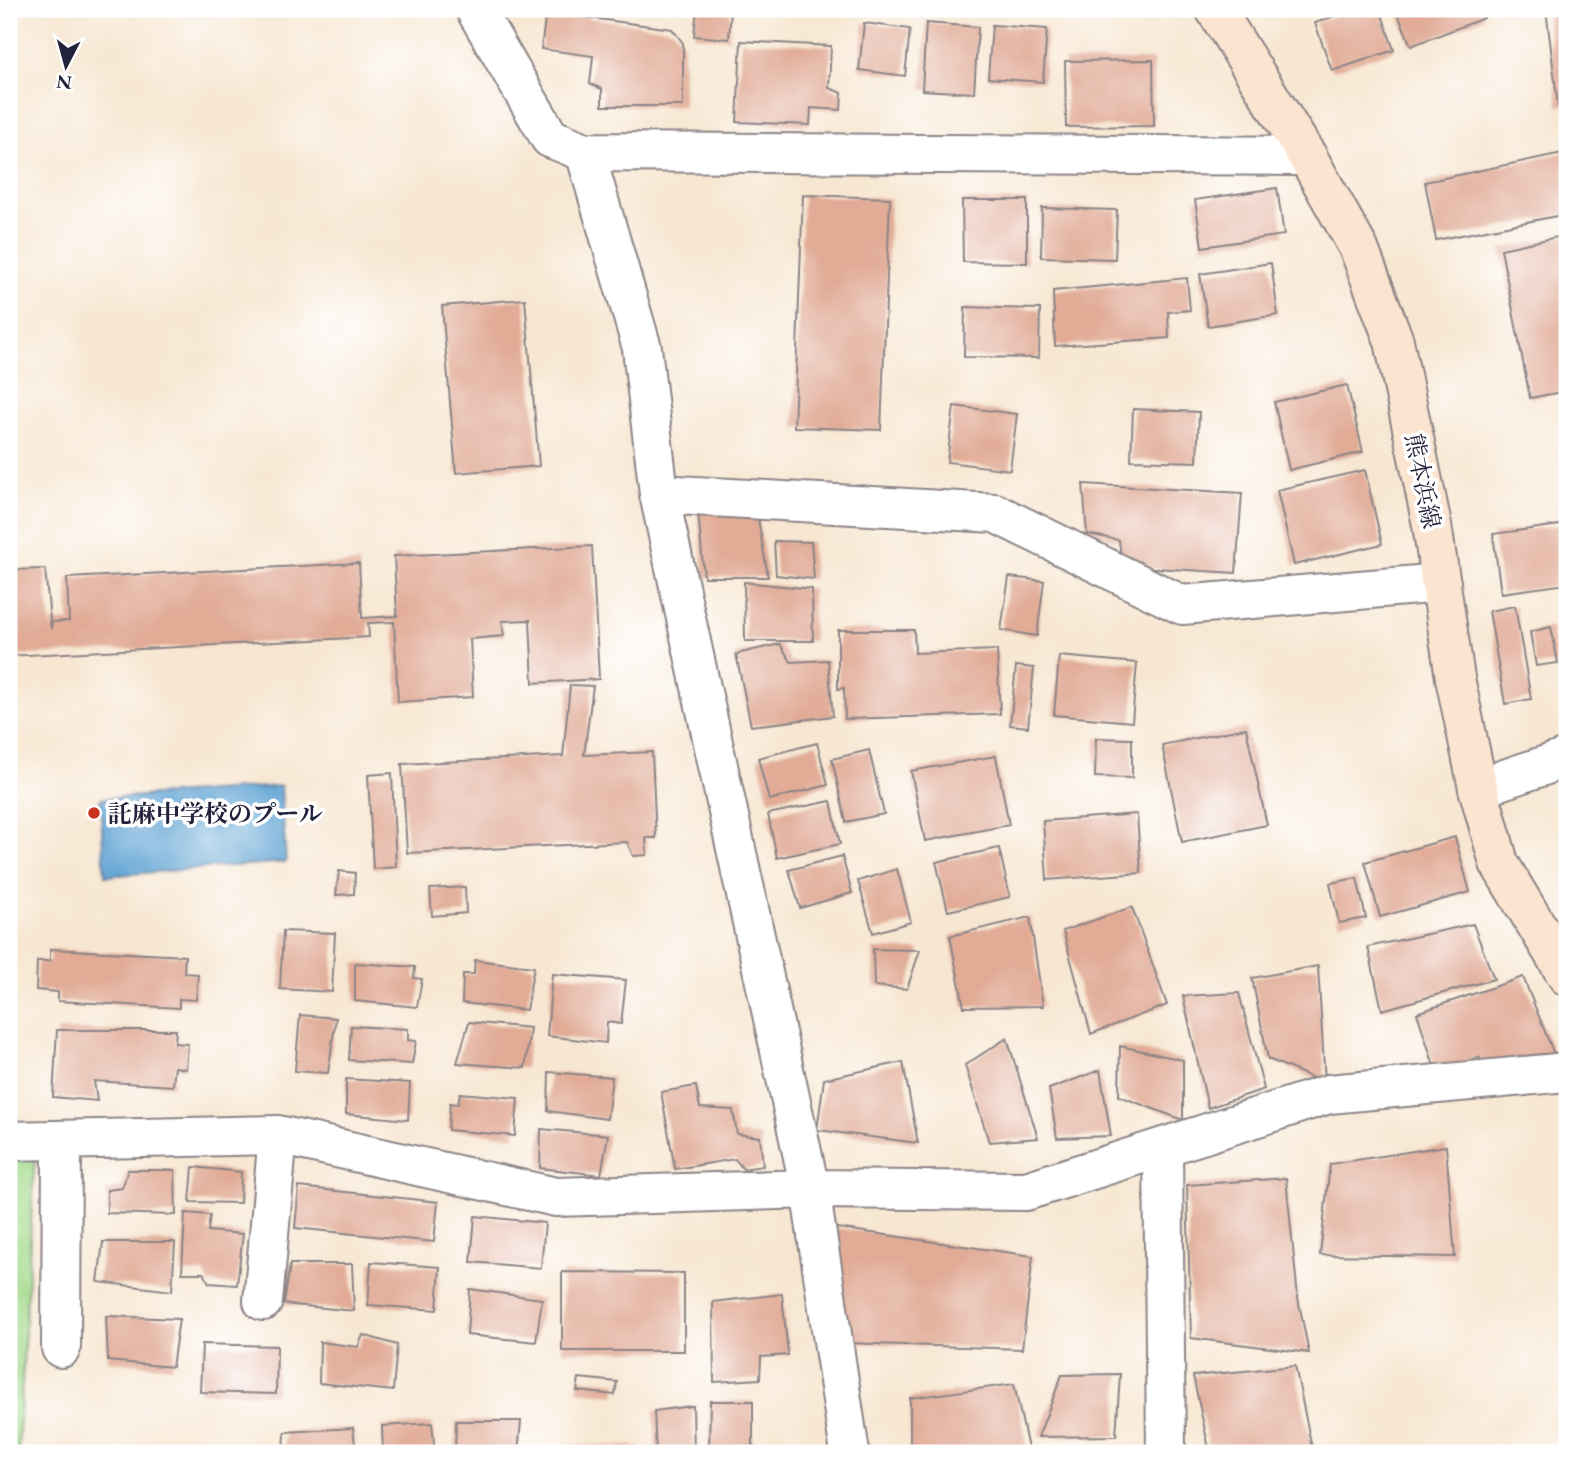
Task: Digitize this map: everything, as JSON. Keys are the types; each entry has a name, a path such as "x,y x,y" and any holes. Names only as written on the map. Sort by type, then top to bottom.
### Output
{"main road":[{"name":"熊本浜線","path":"1215,9 1307,156 1359,249 1394,341 1432,525 1455,678 1478,788 1499,863 1567,976"}],"street":[{"path":"475,9 551,138 585,152 1307,156"},
{"path":"585,152 642,348 659,494 810,1189 850,1453"},
{"path":"659,494 995,513 1182,605 1441,583"},
{"path":"1478,788 1567,758"},
{"path":"9,1141 278,1135 556,1197 810,1189 1026,1191 1329,1094 1567,1072"},
{"path":"263,1301 278,1135"},
{"path":"61,1348 62,1140"},
{"path":"1163,1147 1167,1453"}],"green space":[{"path":"35,1153 18,1453 9,1453 9,1154"}],"water":[{"path":"281,786 286,862 105,876 100,799"}],"building":[{"path":"697,9 731,9 729,39 694,36"},
{"path":"1354,9 1380,9 1394,50 1332,71 1315,23"},
{"path":"1396,9 1480,9 1484,18 1411,46"},
{"path":"1546,9 1567,9 1567,105 1558,106"},
{"path":"546,12 672,29 683,43 683,106 602,106 602,89 590,84 593,56 541,49"},
{"path":"864,23 910,29 905,76 859,70"},
{"path":"926,23 978,27 974,93 922,90"},
{"path":"992,25 1047,29 1043,82 988,78"},
{"path":"741,41 831,46 829,88 842,93 841,110 811,108 810,125 737,122"},
{"path":"1153,60 1154,126 1066,127 1065,61"},
{"path":"1567,152 1567,214 1436,240 1425,182"},
{"path":"1277,188 1284,235 1202,247 1195,200"},
{"path":"803,195 890,198 881,430 794,427"},
{"path":"962,200 1027,200 1027,263 963,262"},
{"path":"1042,208 1117,210 1115,259 1041,257"},
{"path":"1567,235 1567,305 1560,307 1567,306 1567,391 1530,398 1501,249"},
{"path":"1271,263 1278,315 1208,326 1200,274"},
{"path":"1187,278 1190,310 1168,312 1169,338 1055,346 1053,291"},
{"path":"525,299 539,466 456,473 442,306"},
{"path":"965,307 1040,309 1039,358 964,357"},
{"path":"1347,385 1363,452 1289,470 1274,402"},
{"path":"954,406 1017,414 1010,470 947,462"},
{"path":"1133,409 1199,412 1197,462 1131,460"},
{"path":"1365,470 1382,544 1294,565 1277,490"},
{"path":"1083,484 1242,493 1236,573 1122,566 1119,540 1087,534"},
{"path":"698,512 757,512 768,577 704,577"},
{"path":"1567,524 1567,584 1501,593 1493,534"},
{"path":"774,541 811,542 814,579 776,575"},
{"path":"592,546 599,679 533,683 530,620 502,621 504,636 470,639 473,697 398,702 394,622 368,623 369,637 9,656 9,570 45,569 51,630 52,622 69,621 67,578 359,563 362,618 397,616 394,556"},
{"path":"1009,577 1044,581 1037,636 1001,630"},
{"path":"744,582 812,589 813,641 745,641"},
{"path":"1515,606 1531,699 1505,704 1489,611"},
{"path":"1551,627 1558,663 1536,666 1530,632"},
{"path":"838,630 914,630 915,653 997,650 1000,714 845,719 844,688 838,689"},
{"path":"780,644 791,662 828,660 833,716 751,726 736,654"},
{"path":"1059,656 1137,663 1132,722 1054,715"},
{"path":"1016,666 1034,668 1028,727 1010,725"},
{"path":"570,685 593,686 584,755 652,752 656,838 646,838 647,855 633,856 627,842 407,853 402,764 563,756"},
{"path":"1246,728 1267,825 1182,842 1162,745"},
{"path":"1096,738 1132,739 1132,778 1095,777"},
{"path":"817,743 828,785 769,800 758,758"},
{"path":"869,750 884,814 846,822 832,759"},
{"path":"996,756 1009,825 925,841 911,771"},
{"path":"392,773 396,867 373,869 368,775"},
{"path":"831,801 840,844 777,858 768,814"},
{"path":"1137,814 1141,873 1047,880 1043,821"},
{"path":"1455,837 1470,892 1380,917 1365,862"},
{"path":"999,848 1010,897 948,911 936,862"},
{"path":"842,856 852,893 800,908 789,870"},
{"path":"897,869 911,922 873,933 858,881"},
{"path":"339,871 355,873 354,894 336,895"},
{"path":"1357,878 1366,918 1339,923 1330,883"},
{"path":"465,887 466,913 432,916 430,889"},
{"path":"1132,907 1167,1005 1091,1034 1063,931"},
{"path":"1030,917 1043,1006 964,1007 950,936"},
{"path":"1473,924 1494,979 1382,1010 1368,947"},
{"path":"283,931 335,933 332,992 280,989"},
{"path":"50,949 185,956 184,973 198,974 196,1000 179,999 179,1008 58,1001 58,992 36,990 37,961 50,961"},
{"path":"873,949 920,950 907,989 874,986"},
{"path":"475,960 534,967 526,1010 462,1003 463,974 474,974"},
{"path":"355,963 415,967 414,978 422,979 417,1007 355,1001"},
{"path":"1318,966 1325,1083 1268,1059 1252,978"},
{"path":"552,974 626,980 621,1024 607,1022 606,1043 547,1036"},
{"path":"1523,977 1554,1054 1487,1067 1479,1057 1436,1072 1417,1013"},
{"path":"1239,993 1264,1089 1208,1108 1183,996"},
{"path":"300,1015 336,1018 328,1073 295,1071"},
{"path":"469,1022 530,1028 525,1068 457,1063"},
{"path":"351,1026 408,1029 408,1040 416,1041 412,1064 349,1060"},
{"path":"57,1030 176,1030 175,1043 188,1044 186,1069 175,1067 173,1086 94,1081 97,1101 53,1097"},
{"path":"1007,1038 1038,1138 989,1142 965,1065"},
{"path":"1120,1046 1183,1060 1183,1120 1119,1096"},
{"path":"903,1062 918,1143 817,1130 824,1079"},
{"path":"1100,1070 1111,1136 1057,1138 1049,1089"},
{"path":"549,1072 612,1077 607,1119 548,1111"},
{"path":"346,1079 410,1083 408,1120 346,1114"},
{"path":"696,1086 700,1108 733,1110 737,1134 760,1137 763,1166 743,1169 735,1159 675,1169 661,1092"},
{"path":"460,1093 518,1098 515,1136 448,1130 450,1103 458,1104"},
{"path":"541,1129 608,1135 601,1175 540,1168"},
{"path":"1446,1146 1455,1257 1320,1255 1330,1164"},
{"path":"193,1167 241,1172 240,1203 190,1202"},
{"path":"128,1170 175,1170 176,1215 107,1213 107,1190 122,1188"},
{"path":"1286,1178 1298,1298 1309,1353 1191,1338 1187,1185"},
{"path":"299,1187 438,1202 434,1242 295,1228"},
{"path":"185,1213 210,1215 208,1231 243,1234 237,1285 209,1283 204,1273 182,1273"},
{"path":"475,1216 545,1223 541,1268 471,1262"},
{"path":"830,1227 1033,1256 1022,1349 846,1343"},
{"path":"103,1242 175,1242 172,1291 98,1282"},
{"path":"371,1262 440,1267 437,1310 368,1305"},
{"path":"290,1264 352,1264 354,1311 284,1304"},
{"path":"562,1272 684,1273 684,1351 562,1351"},
{"path":"470,1289 542,1299 536,1342 467,1335"},
{"path":"782,1294 788,1355 761,1357 760,1379 714,1382 713,1302"},
{"path":"1567,1297 1567,1335 1565,1335 1562,1299"},
{"path":"106,1316 179,1319 172,1367 108,1361"},
{"path":"363,1335 397,1345 393,1391 319,1383 320,1342 358,1347"},
{"path":"202,1344 277,1346 276,1394 200,1392"},
{"path":"1295,1366 1313,1453 1210,1453 1193,1376"},
{"path":"1120,1374 1116,1436 1038,1437 1062,1375"},
{"path":"579,1378 617,1382 615,1395 577,1391"},
{"path":"1014,1384 1029,1453 910,1453 910,1398"},
{"path":"710,1401 753,1401 753,1453 709,1453"},
{"path":"693,1406 694,1453 656,1453 654,1411"},
{"path":"456,1421 521,1421 518,1453 455,1453"},
{"path":"432,1423 435,1453 383,1453 382,1426"},
{"path":"353,1428 356,1453 284,1453 285,1432"},
{"path":"562,1445 634,1446 634,1453 564,1453"}],"place":[{"name":"託麻中学校のプール","path":"94,813"}]}
